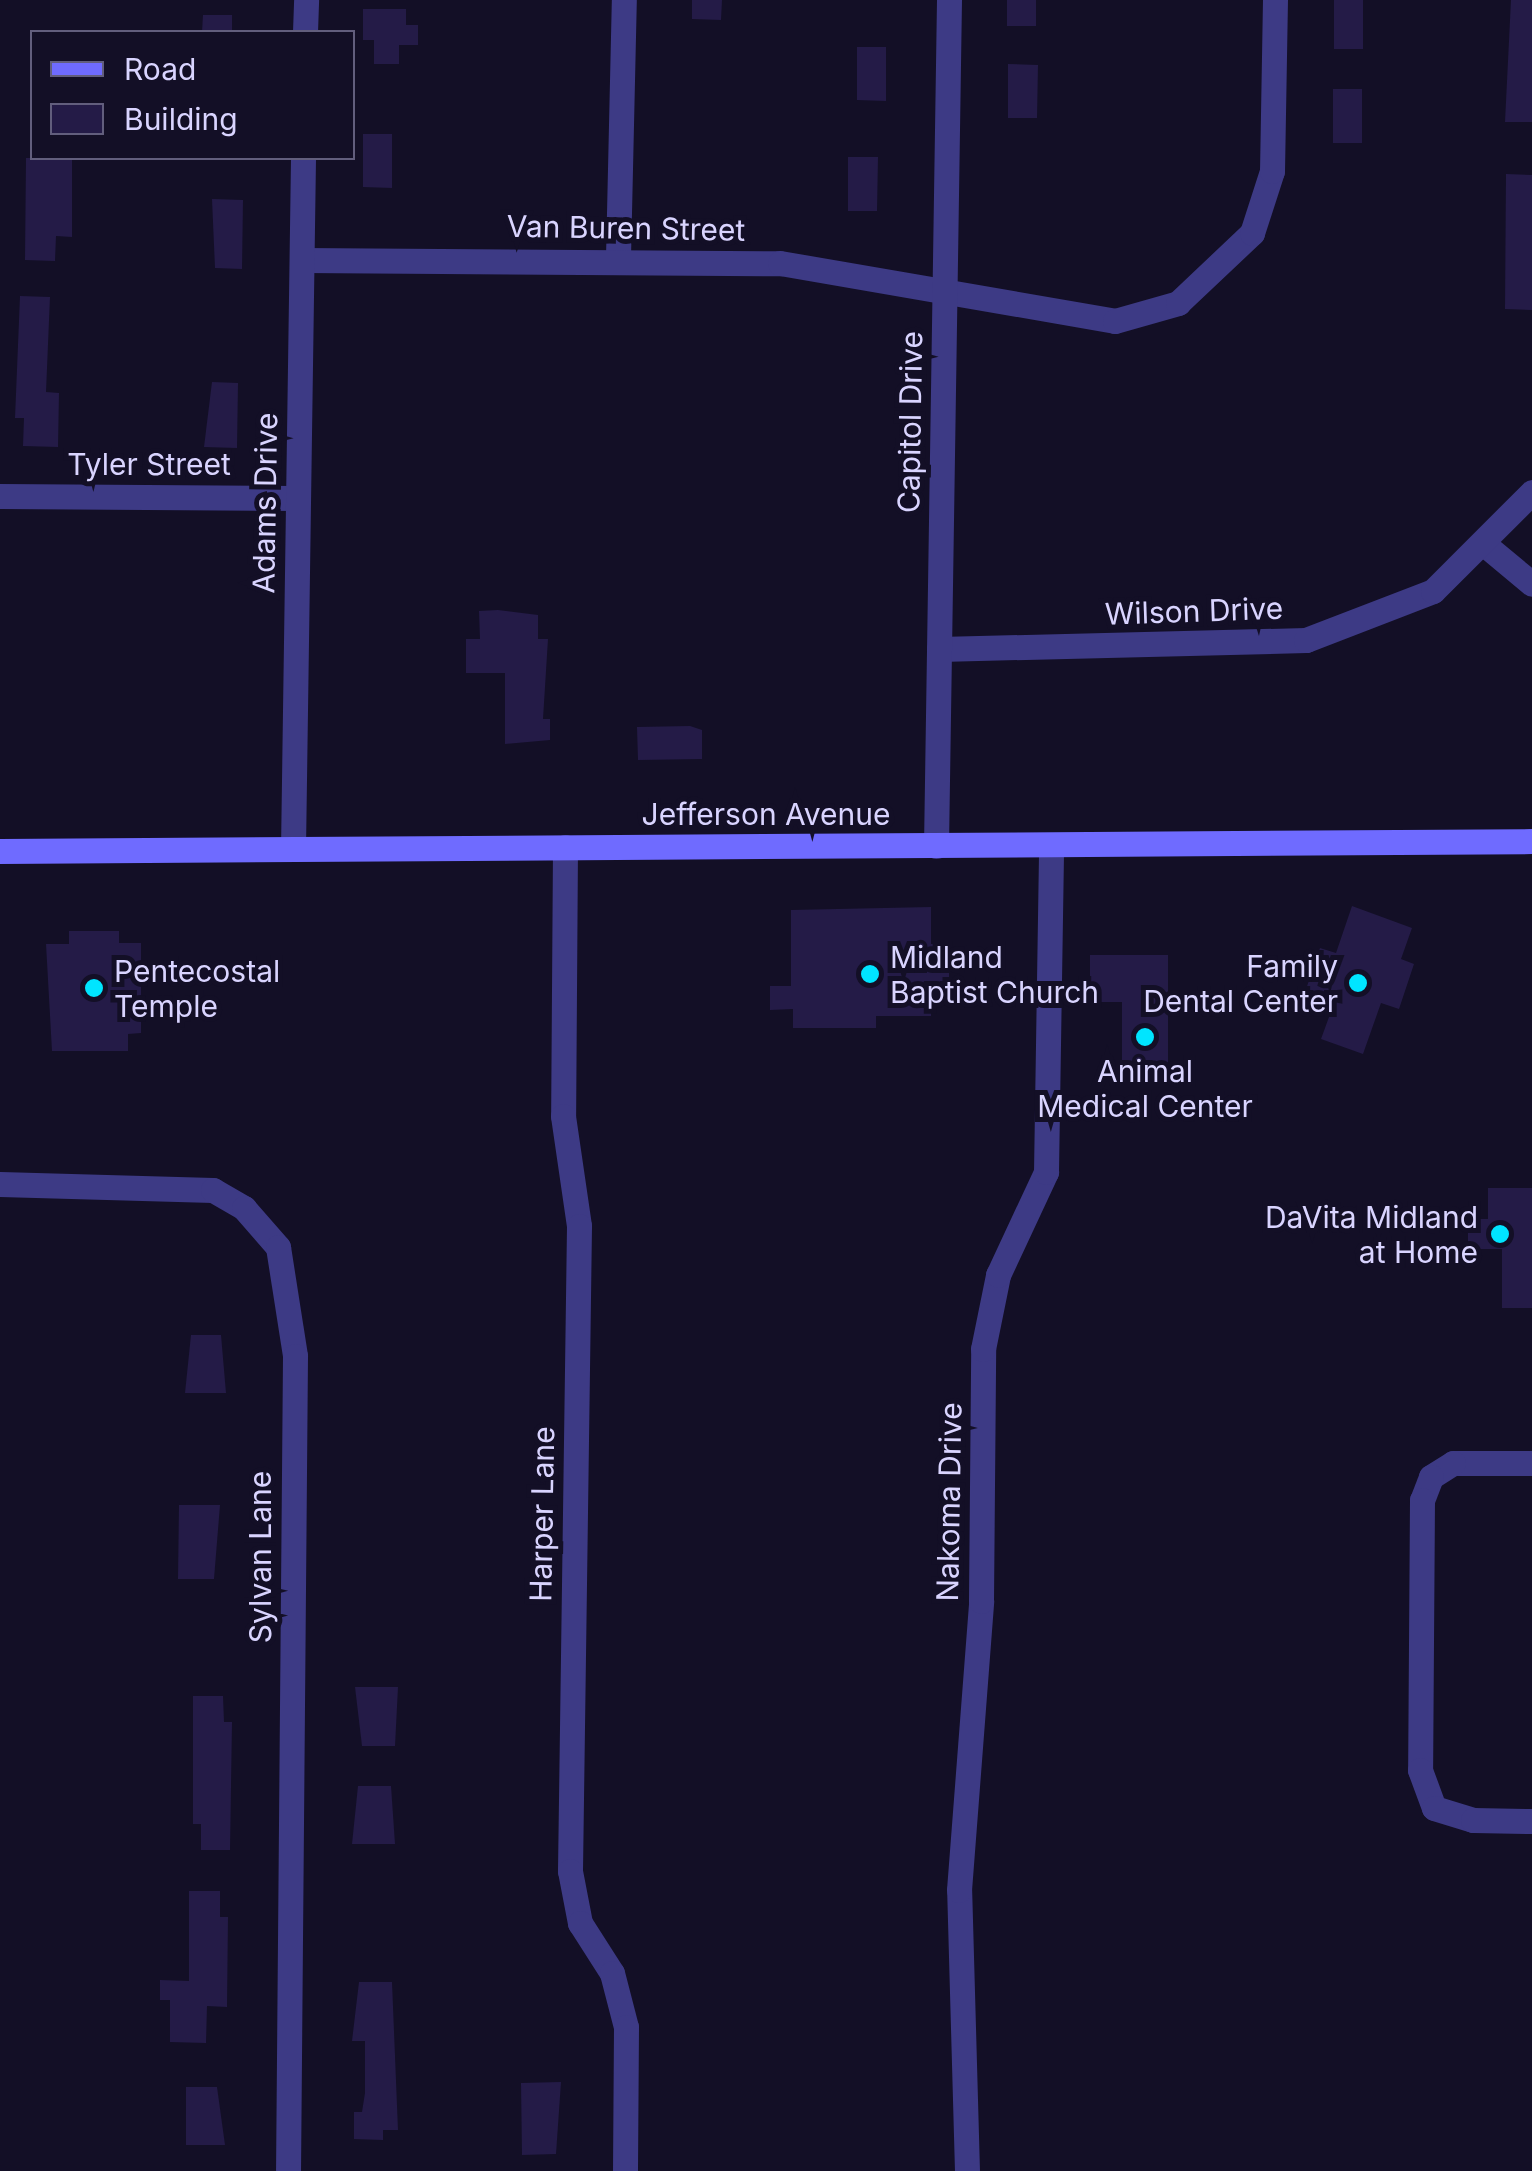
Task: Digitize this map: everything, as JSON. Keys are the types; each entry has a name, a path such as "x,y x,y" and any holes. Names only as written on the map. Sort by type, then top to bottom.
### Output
{"street":[{"path":"305,30 306,0"},
{"path":"618,258 624,0"},
{"name":"Capitol Drive","path":"936,846 949,0"},
{"name":"Van Buren Street","path":"302,260 618,258 780,263 945,296 1115,321 1178,302 1228,263 1252,233 1272,171 1275,0"},
{"name":"Adams Drive","path":"293,849 304,160"},
{"name":"Wilson Drive","path":"939,649 1306,640 1432,591 1484,544 1532,492"},
{"name":"Tyler Street","path":"0,496 298,498"},
{"path":"1484,544 1532,584"},
{"name":"Jefferson Avenue","path":"0,851 1532,841"},
{"name":"Nakoma Drive","path":"967,2171 959,1890 981,1602 983,1349 998,1275 1046,1172 1051,845"},
{"name":"Harper Lane","path":"565,846 563,1116 578,1226 570,1871 580,1924 612,1974 626,2028 625,2171"},
{"name":"Sylvan Lane","path":"0,1184 212,1190 244,1208 278,1247 295,1356 288,2171"},
{"path":"1532,1463 1452,1463 1431,1477 1422,1500 1420,1751 1434,1808 1472,1820 1532,1822"}],"building":[{"path":"692,0 722,0 721,20 692,19"},
{"path":"1007,0 1036,0 1036,26 1007,26"},
{"path":"1334,0 1363,0 1363,49 1334,49"},
{"path":"1511,0 1532,0 1532,122 1505,122"},
{"path":"363,9 406,9 406,25 418,25 418,45 399,45 399,64 374,64 374,40 363,40"},
{"path":"203,15 232,15 232,30 202,30"},
{"path":"857,47 886,47 886,101 857,100"},
{"path":"1008,64 1038,65 1037,118 1008,118"},
{"path":"1333,89 1362,89 1362,143 1333,143"},
{"path":"363,134 392,134 392,188 363,187"},
{"path":"848,157 878,157 877,211 848,211"},
{"path":"26,158 72,160 72,237 56,236 55,261 25,260"},
{"path":"1506,174 1532,175 1532,310 1505,309"},
{"path":"212,199 243,200 242,269 215,268"},
{"path":"20,296 50,297 46,392 59,393 58,447 23,446 24,418 15,418"},
{"path":"212,382 238,383 237,448 204,447"},
{"path":"479,611 538,615 538,639 548,639 543,719 550,719 550,740 505,744 505,673 466,673 466,639 480,639"},
{"path":"690,726 702,730 702,759 638,760 637,727"},
{"name":"Family Dental Center","path":"1352,906 1412,928 1401,959 1414,964 1399,1009 1381,1003 1363,1054 1321,1039 1329,1017 1300,1007 1320,948 1336,953"},
{"name":"Midland Baptist Church","path":"931,907 931,944 949,944 949,986 931,986 931,1016 876,1016 876,1028 793,1028 793,1009 770,1010 770,986 791,986 791,910"},
{"name":"Pentecostal Temple","path":"69,931 119,931 119,943 141,943 141,1033 128,1034 128,1051 52,1051 46,944 69,944"},
{"name":"Animal Medical Center","path":"1090,955 1168,955 1168,1073 1122,1073 1122,1002 1090,1002"},
{"name":"DaVita Midland at Home","path":"1488,1188 1532,1188 1532,1308 1502,1308 1502,1249 1468,1249 1468,1219 1488,1219"},
{"path":"191,1335 221,1335 226,1393 185,1393"},
{"path":"179,1505 220,1505 214,1579 178,1579"},
{"path":"355,1687 398,1687 395,1746 362,1746"},
{"path":"193,1696 223,1696 224,1722 232,1722 230,1850 201,1850 201,1824 193,1824"},
{"path":"358,1786 391,1786 395,1844 352,1844"},
{"path":"189,1891 220,1891 220,1917 228,1917 227,2007 207,2006 206,2043 170,2042 170,2000 160,2000 160,1980 189,1981"},
{"path":"359,1982 392,1982 398,2130 383,2130 383,2140 354,2139 354,2112 362,2112 365,2093 365,2041 352,2041"},
{"path":"561,2082 556,2154 522,2155 521,2083"},
{"path":"186,2087 217,2087 225,2145 186,2145"}],"place":[{"name":"Midland Baptist Church","path":"870,974"},
{"name":"Family Dental Center","path":"1358,983"},
{"name":"Pentecostal Temple","path":"94,988"},
{"name":"Animal Medical Center","path":"1145,1037"},
{"name":"DaVita Midland at Home","path":"1500,1234"}]}
